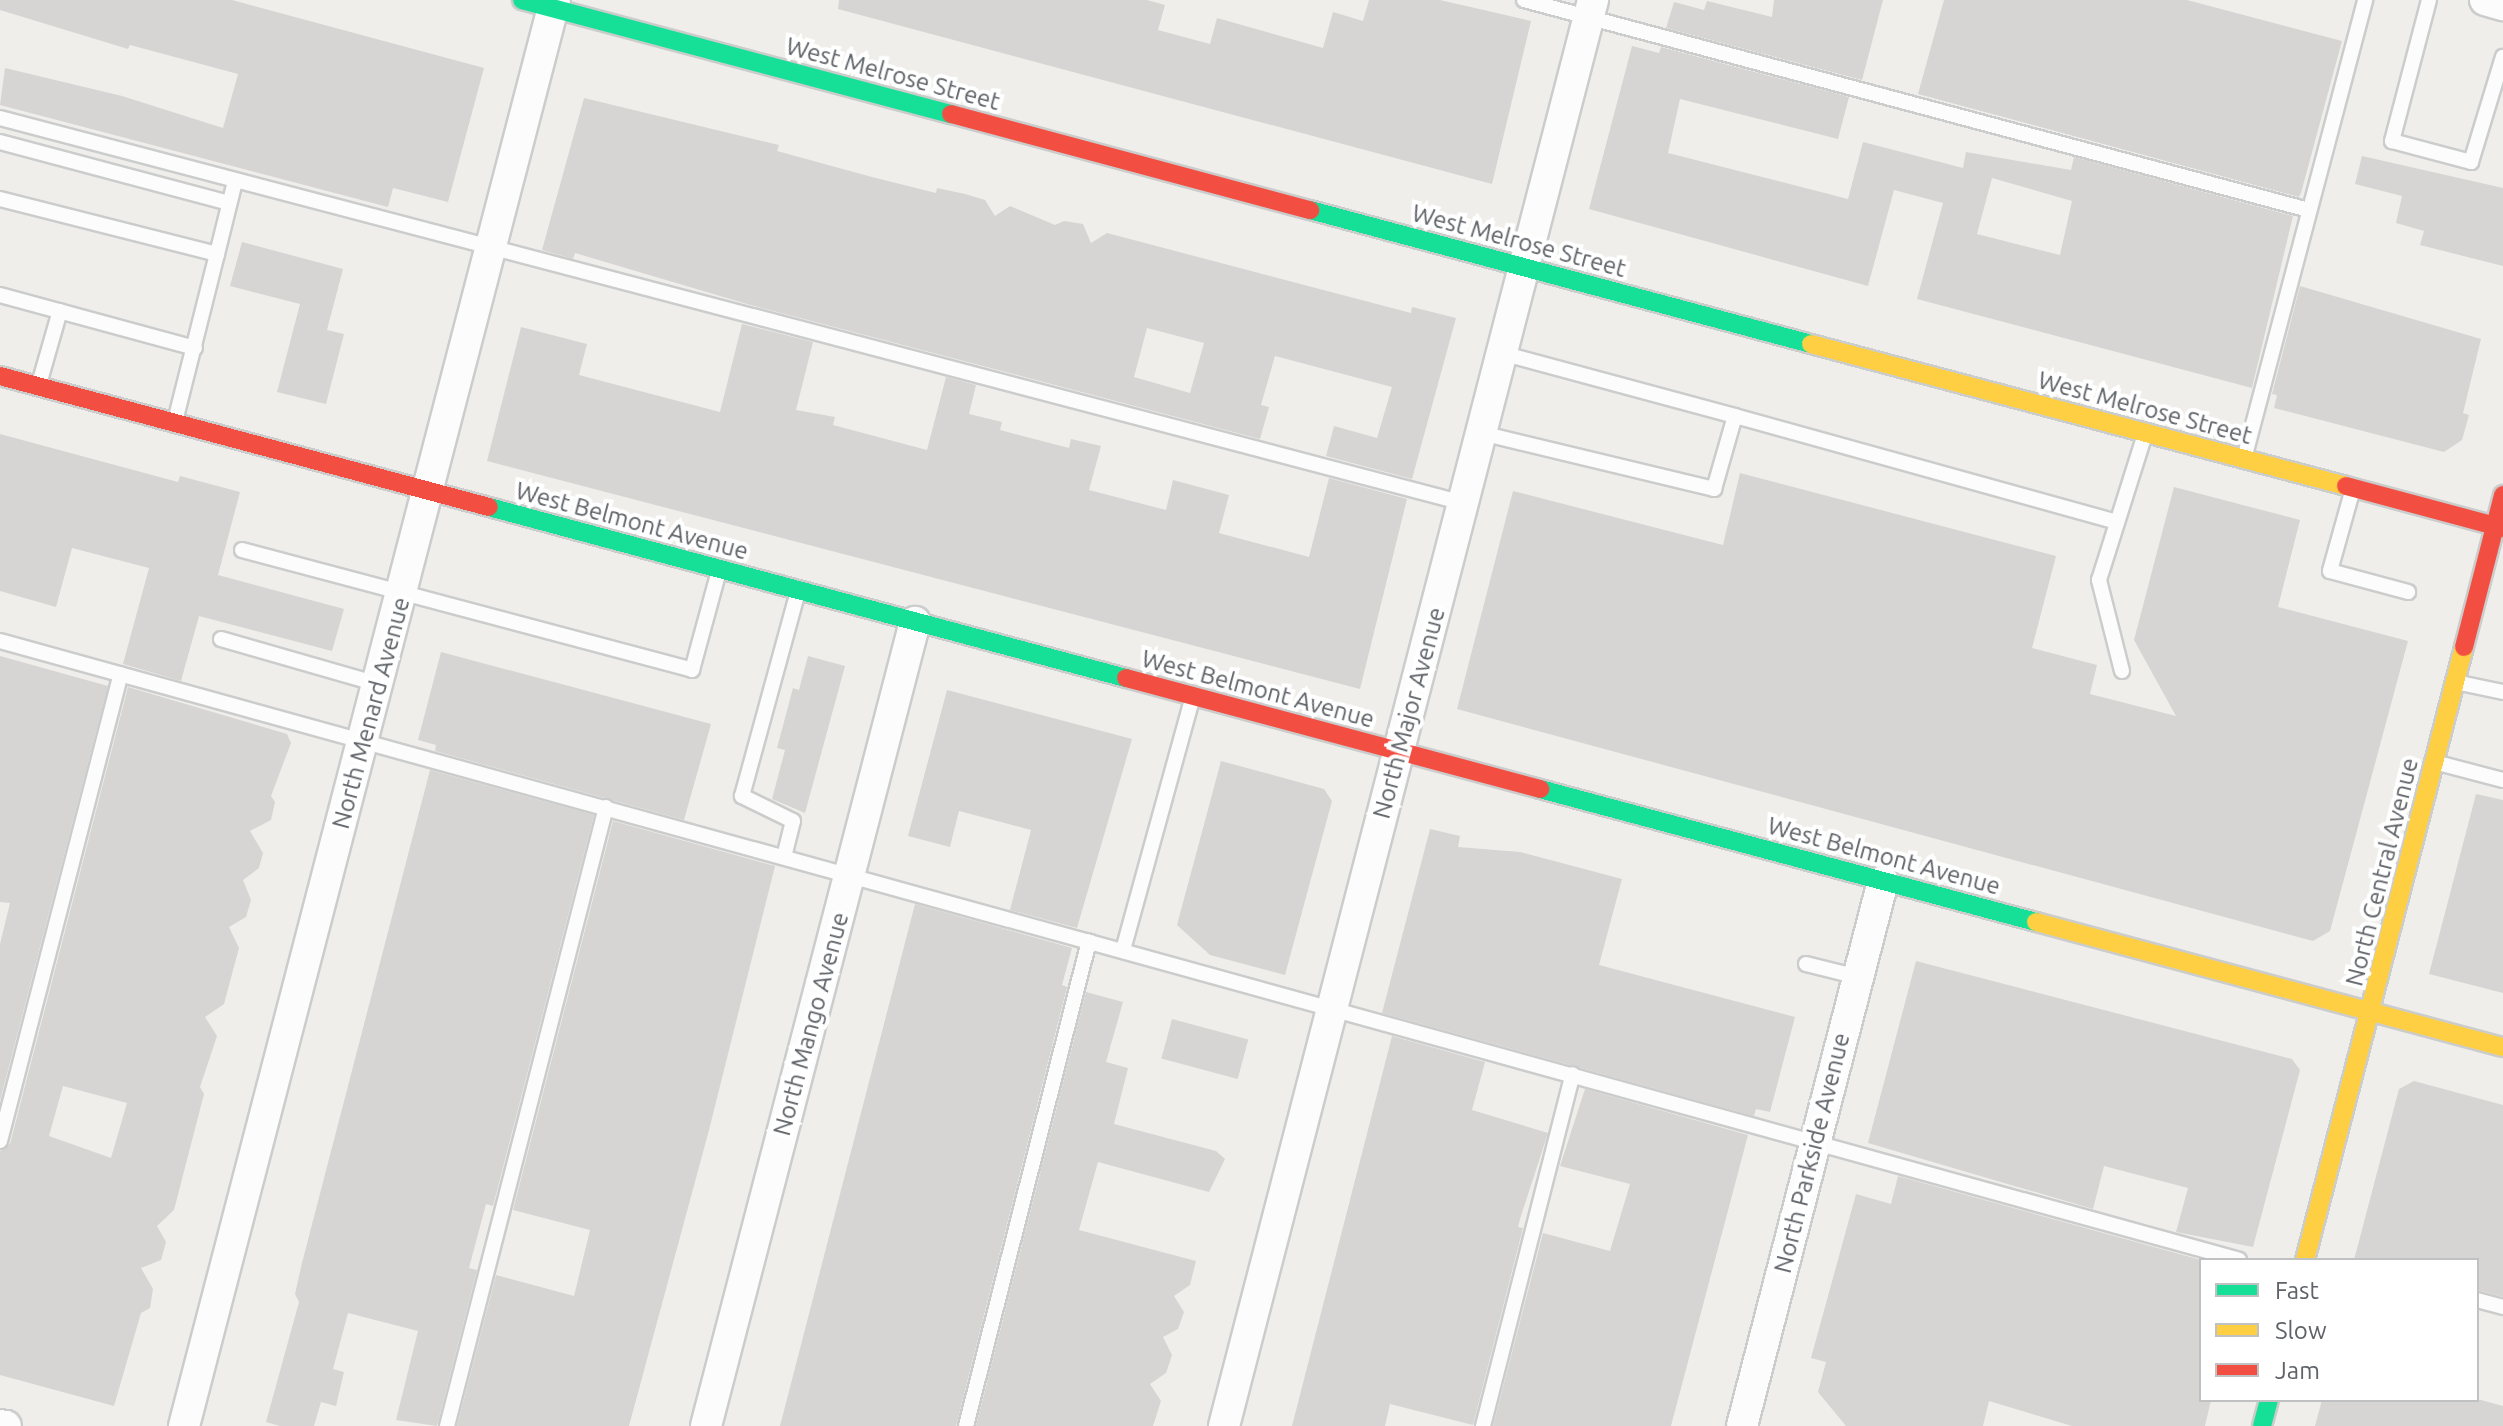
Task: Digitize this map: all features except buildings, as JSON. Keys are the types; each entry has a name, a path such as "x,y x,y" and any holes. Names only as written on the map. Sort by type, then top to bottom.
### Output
{"main road":[{"name":"West Melrose Street","path":"522,0 554,4 2499,527"},
{"name":"West Belmont Avenue","path":"0,376 2503,1047"},
{"name":"North Central Avenue","path":"2306,1257 2499,527 2503,495"},
{"path":"2262,1426 2268,1402"}],"street":[{"path":"2485,0 2503,5"},
{"name":"North Menard Avenue","path":"184,1426 554,4"},
{"name":"North Major Avenue","path":"1224,1426 1591,8"},
{"name":"North Mango Avenue","path":"706,1426 915,622"},
{"name":"North Parkside Avenue","path":"1742,1426 1883,881"}],"lane":[{"path":"1524,0 1591,8 2309,210"},
{"path":"2244,459 2365,0"},
{"path":"2429,0 2392,141 2471,162 2503,57"},
{"path":"0,118 491,250 1463,503"},
{"path":"0,142 229,203"},
{"path":"174,423 235,181"},
{"path":"0,199 217,254"},
{"path":"0,295 195,348"},
{"path":"38,386 60,311"},
{"path":"1502,353 2117,522"},
{"path":"1481,433 1714,489 1735,416"},
{"path":"2122,671 2099,580 2146,433"},
{"path":"2353,488 2330,571 2408,592"},
{"path":"242,550 403,589 692,670 719,570"},
{"path":"784,857 793,821 742,796 798,591"},
{"path":"221,639 379,684"},
{"path":"0,641 2232,1258"},
{"path":"0,1141 121,674"},
{"path":"2456,682 2503,692"},
{"path":"1123,950 1193,696"},
{"path":"2435,762 2503,780"},
{"path":"447,1426 606,807"},
{"path":"966,1426 1089,941"},
{"path":"1806,964 1858,977"},
{"path":"1483,1426 1573,1074"},
{"path":"2479,1301 2503,1307"}],"traffic: fast":[{"path":"522,0 951,114"},
{"path":"1310,210 1811,344"},
{"path":"489,507 1126,678"},
{"path":"1540,789 2036,922"},
{"path":"2262,1426 2268,1402"}],"traffic: slow":[{"path":"1811,344 2346,486"},
{"path":"2306,1258 2464,647"},
{"path":"2036,922 2503,1047"}],"traffic: jam":[{"path":"951,114 1310,210"},
{"path":"0,376 489,507"},
{"path":"2346,486 2503,528"},
{"path":"2464,647 2503,495"},
{"path":"1126,678 1540,789"}]}
